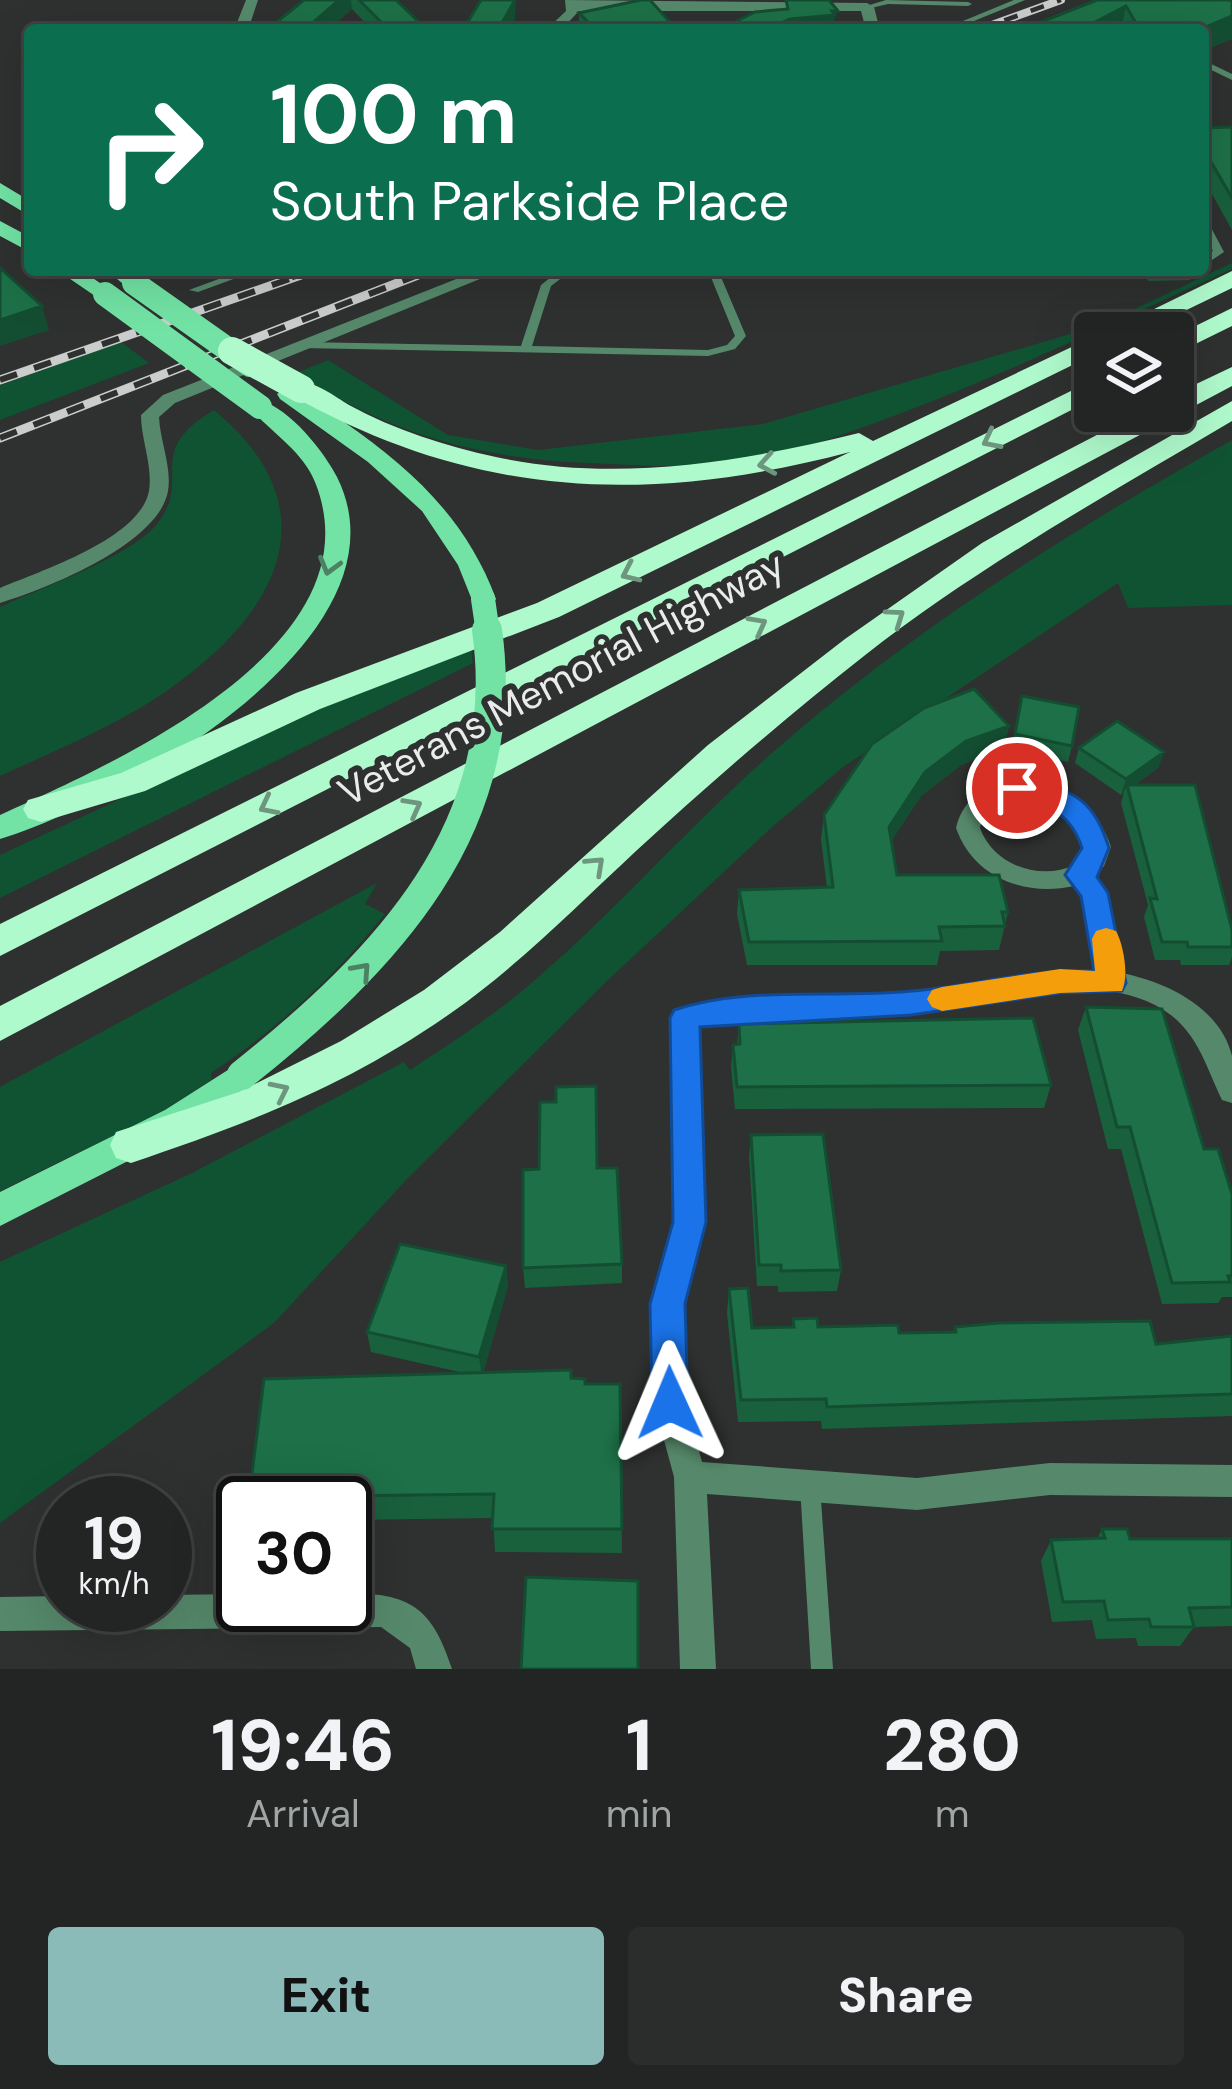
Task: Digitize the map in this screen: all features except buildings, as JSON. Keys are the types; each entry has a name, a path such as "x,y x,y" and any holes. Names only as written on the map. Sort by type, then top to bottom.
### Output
{"highway":[{"path":"1162,312 1232,278"},
{"path":"1194,336 1232,316"},
{"path":"41,809 133,782 308,701 548,610 1074,354"},
{"path":"230,362 374,429 436,452 522,470 640,476 731,470 812,455 1036,373"},
{"path":"1194,395 1232,375"},
{"name":"Veterans Memorial Highway","path":"0,941 1074,398"},
{"path":"131,1145 252,1105 395,1030 500,953 720,754 856,646 993,550 1232,409"},
{"name":"Veterans Memorial Highway","path":"0,1025 1124,432"}],"main road":[{"path":"0,828 152,755 211,718 272,663 320,597 335,545 334,502 326,479 296,439 260,407 76,276"},
{"path":"123,276 230,362"},
{"path":"0,1210 131,1145 242,1075 296,1034 360,973 408,916 458,836 494,723 493,640 483,599 457,542 413,488 295,392"}],"street":[{"path":"573,4 867,7 871,24"},
{"path":"0,596 132,530 158,496 150,415 187,388 230,362 302,345 479,276"},
{"path":"1017,788 1046,792 1072,804 1087,821 1096,848 1090,866 1079,875 1037,878 994,866 970,839 974,809 991,795 1017,788"},
{"path":"1079,875 1094,893 1111,983"},
{"path":"698,1669 691,1478 670,1403 668,1304 690,1222 685,1018 722,1011 911,1004 1060,981 1111,983 1158,994 1191,1016 1217,1043 1232,1092"},
{"path":"691,1478 917,1494 1050,1479 1232,1480"},
{"path":"0,1614 386,1610 429,1653"}],"lane":[{"path":"960,24 1021,0"},
{"path":"867,7 888,2 968,4"},
{"path":"1209,233 1219,252 1209,258"},
{"path":"194,290 235,276"},
{"path":"526,349 546,285 559,276"},
{"path":"302,345 708,353 731,347 741,336 716,276"},
{"path":"810,1484 822,1669"}],"green space":[{"path":"1232,263 1232,269 1128,312 1205,276"},
{"path":"1074,333 1074,341 878,422 769,456 724,464 588,463 472,449 365,412 297,373 328,360 448,435 538,450 763,424"},
{"path":"121,342 149,363 0,420 0,385"},
{"path":"214,410 251,448 273,486 281,524 277,560 261,596 237,630 165,692 105,727 0,776 0,607 106,560 144,537 167,508 180,440"},
{"path":"1232,440 1232,605 1128,608 1118,583 843,767 608,980 407,1179 274,1323 64,1476 36,1476 36,1497 0,1523 0,1262 192,1173 404,1062 410,1070 453,1042 556,961 753,770 839,697 1002,579"},
{"path":"471,650 473,663 0,898 0,855 288,721"},
{"path":"377,883 365,904 385,914 366,937 304,1000 211,1073 211,1080 163,1111 0,1191 0,1087"}],"railway":[{"path":"995,24 1061,0"},
{"path":"0,380 298,276"},
{"path":"292,278 298,276"},
{"path":"0,438 415,276"},
{"path":"410,278 415,276"}],"slow traffic":[{"path":"942,999 1060,981 1111,983 1106,939"}],"route":[{"path":"670,1403 668,1304 690,1222 685,1018 722,1011 911,1004 1060,981 1111,983 1094,893 1079,875 1094,857 1092,831 1072,804 1046,792 1017,788"}]}
